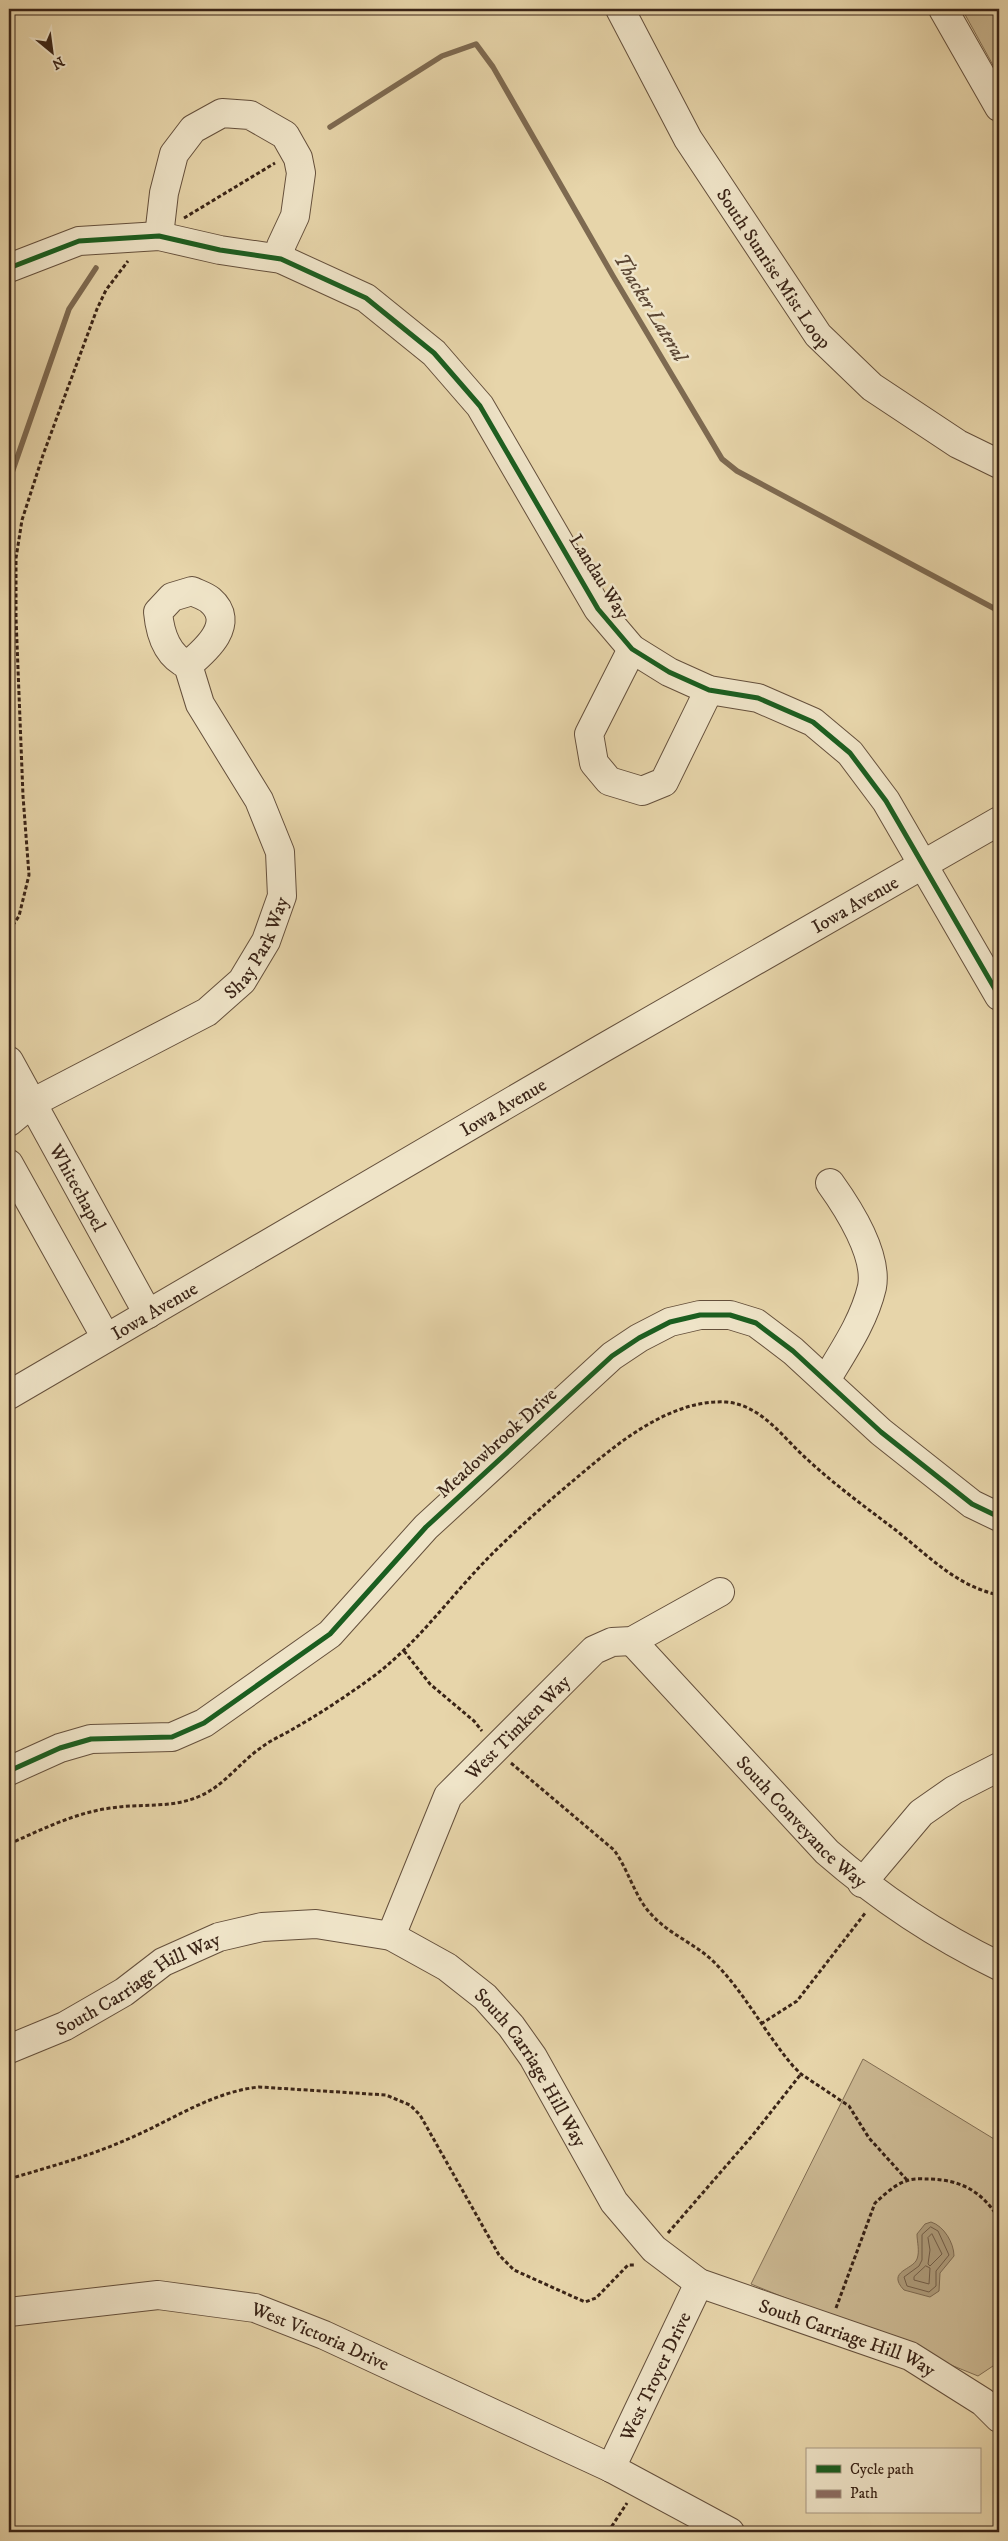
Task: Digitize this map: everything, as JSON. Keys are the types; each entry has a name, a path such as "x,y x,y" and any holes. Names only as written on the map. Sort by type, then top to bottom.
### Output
{"street":[{"name":"South Sunrise Mist Loop","path":"620,9 688,139 818,335 872,387 958,444 999,464"},
{"path":"943,9 999,107"},
{"path":"159,236 164,193 174,154 193,129 222,113 250,115 285,135 294,151 301,173 295,216 281,246 281,259"},
{"name":"Landau Way","path":"9,268 79,241 159,236 220,250 281,259 366,298 434,353 480,406 598,609 632,649 669,672 709,690 758,698 813,722 850,753 886,802 999,995"},
{"path":"632,649 590,734 594,763 609,781 642,792 664,782 709,690"},
{"name":"Shay Park Way","path":"9,1122 32,1103 207,1012 242,981 266,941 282,896 280,852 259,800 200,704 188,666"},
{"name":"Iowa Avenue","path":"9,1395 999,820"},
{"name":"Whitechapel","path":"9,1061 148,1314"},
{"path":"9,1164 106,1338"},
{"path":"826,1380 860,1322 872,1286 869,1254 848,1207 830,1183"},
{"name":"Meadowbrook Drive","path":"9,1772 60,1748 91,1739 172,1737 204,1723 330,1634 426,1527 612,1356 639,1338 670,1322 700,1315 730,1315 756,1323 793,1351 881,1432 972,1504 999,1517"},
{"name":"West Timken Way","path":"391,1936 448,1796 495,1746 594,1650 612,1642 632,1642 720,1592"},
{"name":"South Conveyance Way","path":"632,1642 827,1852 871,1889 958,1946 999,1966"},
{"path":"871,1889 922,1813 954,1790 999,1767"},
{"name":"South Carriage Hill Way","path":"9,2049 65,2026 124,1992 163,1962 219,1937 262,1926 316,1924 391,1936 448,1967 485,1997 511,2026 533,2057 614,2202 654,2249 699,2283 910,2356 994,2402"},
{"name":"West Troyer Drive","path":"611,2468 699,2283"},
{"name":"West Victoria Drive","path":"9,2312 158,2295 255,2308 324,2335 611,2468 730,2532"}],"path":[{"path":"9,931 19,916 29,875 23,796 16,618 16,558 22,520 50,437 106,290 133,254 183,218 294,151"},
{"path":"9,1844 63,1819 88,1812 115,1807 153,1806 182,1802 203,1795 263,1746 334,1704 404,1651 490,1555 626,1437 670,1415 699,1405 726,1402 746,1407 764,1417 830,1480 896,1530 946,1572 968,1585 999,1595"},
{"path":"404,1651 430,1684 474,1721 514,1767 614,1850 625,1865 648,1911 665,1928 714,1962 727,1976 778,2049 801,2074 849,2106 870,2138 907,2180"},
{"path":"761,2024 797,2001 871,1889"},
{"path":"9,2179 109,2147 218,2096 240,2089 259,2087 386,2095 410,2105 420,2115 499,2255 514,2270 586,2302 596,2298 628,2265 640,2265 752,2136 801,2074"},
{"path":"829,2327 875,2203 907,2180 944,2180 960,2183 988,2204 999,2219"},
{"path":"608,2532 639,2483"}],"shaded area":[{"path":"962,9 999,9 999,76"},
{"path":"863,2059 999,2142 999,2362 978,2376 751,2284"}],"water":[{"path":"931,2222 944,2231 954,2251 954,2256 940,2273 939,2291 930,2297 904,2290 899,2284 898,2279 902,2272 915,2263 918,2256 917,2234 925,2224"}],"waterway":[{"name":"Thacker Lateral","path":"330,127 442,56 476,44 493,67 613,276 722,459 737,471 999,611"},
{"name":"Thacker Lateral","path":"9,481 69,309 96,268"}],"marked path":[{"path":"9,15 20,9"}],"cycle path":[{"path":"9,268 79,241 159,236 220,250 281,259 366,298 434,353 480,406 598,609 632,649 669,672 709,690 758,698 813,722 850,753 886,801 999,996"},
{"path":"9,1771 60,1748 91,1739 172,1737 204,1723 330,1634 426,1527 612,1356 639,1338 670,1322 700,1315 730,1315 756,1323 793,1351 881,1432 972,1504 999,1517"}]}
